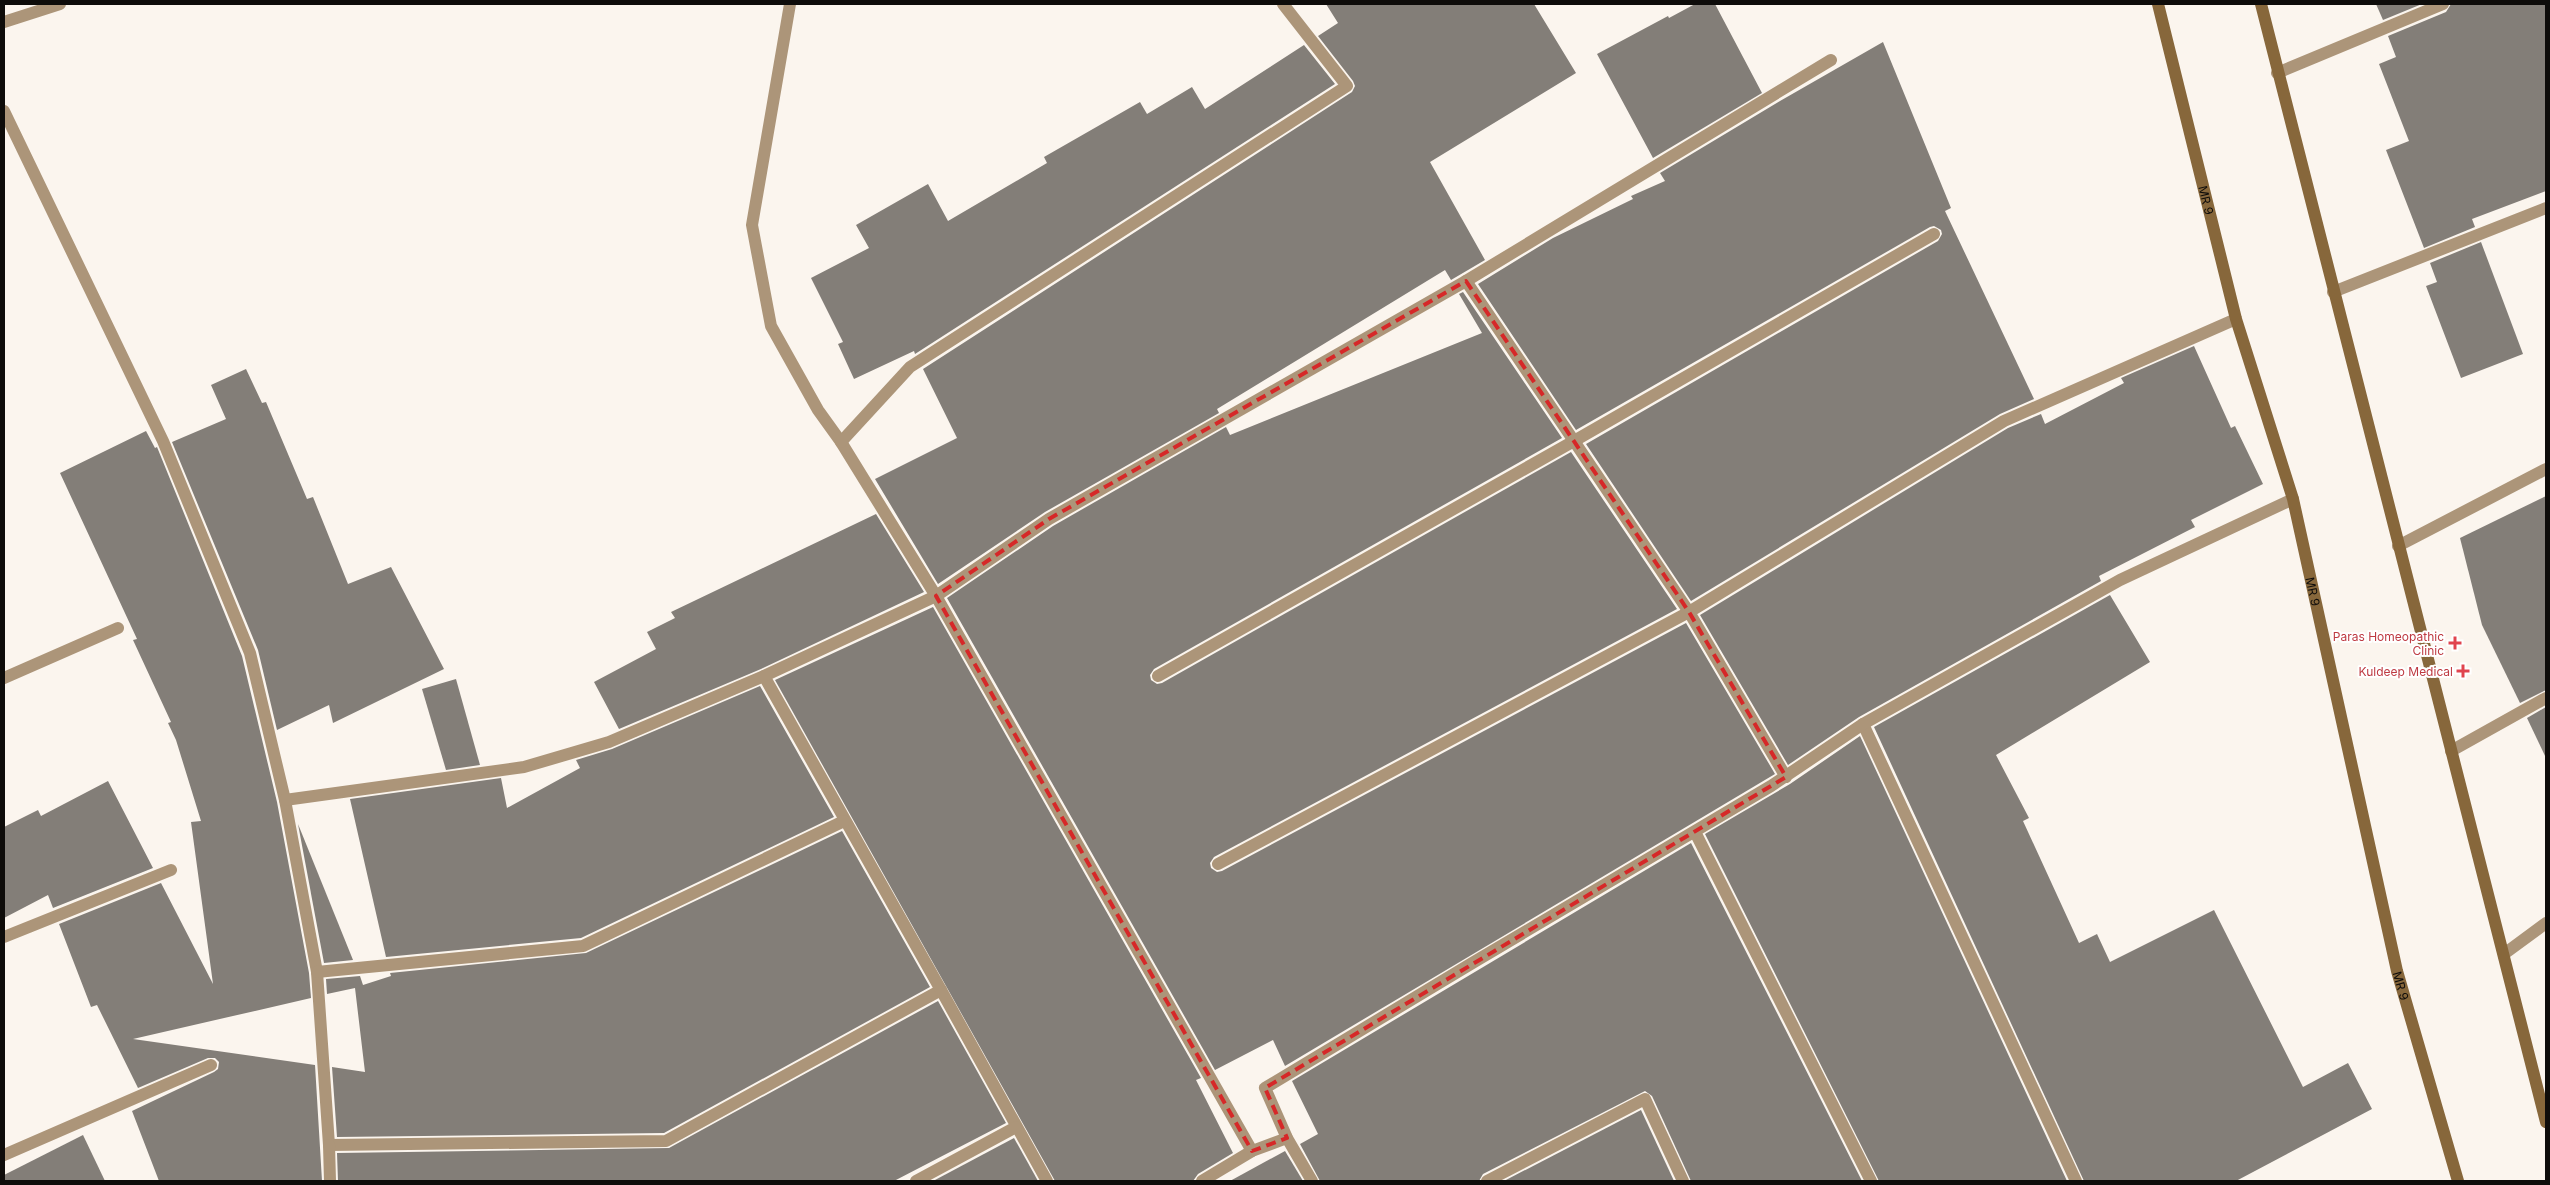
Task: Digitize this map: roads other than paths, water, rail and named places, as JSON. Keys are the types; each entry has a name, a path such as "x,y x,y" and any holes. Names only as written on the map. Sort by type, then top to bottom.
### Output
{"main road":[{"name":"MR 9","path":"2158,4 2236,319 2293,500 2397,971 2458,1181"},
{"path":"2260,4 2546,1122"}],"street":[{"path":"4,22 60,4"},
{"path":"790,4 752,225 771,326 818,410 841,442 936,596 1252,1151"},
{"path":"841,442 910,367 1347,86 1283,4"},
{"path":"2277,73 2443,4"},
{"path":"285,800 524,767 609,742 764,676 936,596 1049,519 1466,281 1831,60"},
{"path":"4,111 162,441 250,653 285,800 317,972 330,1145 330,1181"},
{"path":"2333,292 2546,208"},
{"path":"1158,676 1934,234"},
{"path":"1466,281 1689,612 1786,777"},
{"path":"1218,864 1689,612 2004,421 2236,319"},
{"path":"2398,546 2546,469"},
{"path":"1312,1181 1287,1138 1265,1088 1786,777 1863,724 2120,580 2293,500"},
{"path":"4,678 118,628"},
{"path":"764,676 844,821 942,990 1047,1181"},
{"path":"2451,751 2546,698"},
{"path":"1863,724 2076,1181"},
{"path":"317,972 583,946 844,821"},
{"path":"1695,832 1871,1181"},
{"path":"4,937 171,870"},
{"path":"2504,954 2546,923"},
{"path":"330,1145 666,1141 942,990"},
{"path":"4,1155 211,1065"},
{"path":"1487,1181 1645,1099 1684,1181"},
{"path":"916,1181 1016,1127"},
{"path":"1202,1181 1252,1151 1287,1138"}],"place":[{"name":"Paras Homeopathic Clinic","path":"2455,643"},
{"name":"Kuldeep Medical","path":"2463,671"}]}
